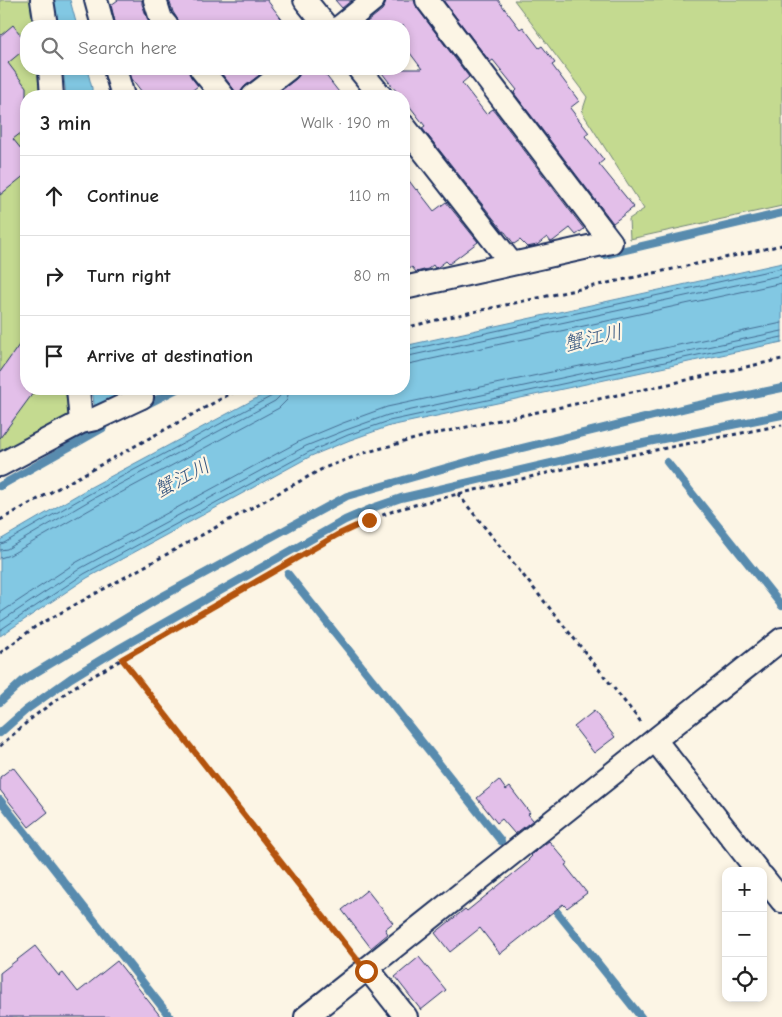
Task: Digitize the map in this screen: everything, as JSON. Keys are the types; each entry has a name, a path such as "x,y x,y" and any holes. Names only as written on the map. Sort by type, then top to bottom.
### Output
{"street":[{"path":"42,0 45,20"},
{"path":"96,0 101,20"},
{"path":"154,0 162,20"},
{"path":"306,0 321,20"},
{"path":"348,20 373,0"},
{"path":"410,287 611,242 426,0"},
{"path":"50,75 52,90"},
{"path":"117,75 121,90"},
{"path":"206,75 218,90"},
{"path":"261,90 280,75"},
{"path":"364,75 376,90"},
{"path":"410,134 512,264"},
{"path":"82,395 95,418"},
{"path":"0,465 142,397 142,395"},
{"path":"306,1017 782,639"},
{"path":"655,740 755,867"},
{"path":"767,883 782,901"},
{"path":"367,970 406,1017"}],"path":[{"path":"410,327 782,245"},
{"path":"0,653 35,627 324,468 356,456 429,435 782,359"},
{"path":"0,520 227,395"},
{"path":"0,746 33,717 74,687 337,535 369,520 400,509 585,464 782,425"},
{"path":"458,494 655,740"},
{"path":"122,659 367,970"}],"green space":[{"path":"0,0 31,0 33,20 20,20 20,75 38,75 39,90 20,90 20,395 67,395 69,416 0,457"},
{"path":"514,0 782,0 782,206 630,239 629,219 644,209 582,112 587,97"}],"water":[{"path":"53,0 70,0 75,20 57,20"},
{"path":"64,75 89,75 92,90 65,90"},
{"name":"蟹江川","path":"782,263 782,342 390,426 350,440 311,456 87,578 0,636 0,540 89,488 262,395 410,395 410,345"},
{"path":"93,395 118,395 107,403 97,425"}],"building":[{"path":"118,0 142,0 148,20 115,20 111,5"},
{"path":"169,0 267,0 282,20 178,20"},
{"path":"335,0 352,0 342,8"},
{"path":"386,0 414,0 417,8 469,77 462,83 486,114 493,109 584,229 576,235 570,228 553,241 551,242 547,237 537,245 527,247 520,240 514,244 422,128 425,126 410,107 410,90 395,90 384,75 410,75 410,69 422,69 410,53 410,20 370,20 382,10"},
{"path":"443,0 498,0 520,29 523,27 539,48 542,46 555,63 552,65 579,101 570,108 589,133 585,136 604,160 599,164 634,207 613,223 514,93 517,90 493,60 490,62"},
{"path":"13,25 20,34 20,53 8,63 26,87 26,90 20,90 20,134 13,139 20,148 20,179 0,195 0,36"},
{"path":"131,75 190,75 198,86 193,90 140,90"},
{"path":"223,75 259,75 242,90 234,90"},
{"path":"299,75 326,75 337,90 282,90"},
{"path":"410,182 434,211 446,202 478,242 449,264 446,261 438,267 435,268 433,265 428,269 416,272 412,267 410,268"},
{"path":"20,344 20,395 32,395 0,438 0,372"},
{"path":"594,711 615,737 594,753 574,727"},
{"path":"13,767 48,812 29,827 0,790 0,777"},
{"path":"499,780 506,790 510,787 530,813 528,814 533,820 515,834 502,819 497,823 477,798"},
{"path":"549,841 568,863 565,865 587,893 567,908 563,904 500,954 480,928 450,952 435,933 465,909 467,911 529,861 531,855"},
{"path":"367,890 393,923 385,929 388,934 371,948 342,910"},
{"path":"35,946 59,976 63,973 78,992 117,961 161,1017 0,1017 0,973"},
{"path":"419,957 446,990 421,1010 395,977"}],"waterway":[{"path":"604,255 782,213"},
{"path":"0,702 25,679 161,597 347,496 477,459 694,406 782,388"},
{"path":"144,406 165,395"},
{"path":"0,733 26,710 71,678 120,648 345,520 375,507 401,498 594,453 782,415"},
{"path":"0,486 103,428 102,418"},
{"path":"667,462 782,606"},
{"path":"288,574 501,841"},
{"path":"0,800 170,1017"},
{"path":"549,902 641,1017"}],"route":[{"path":"366,971 122,659 337,535 369,520"}]}
